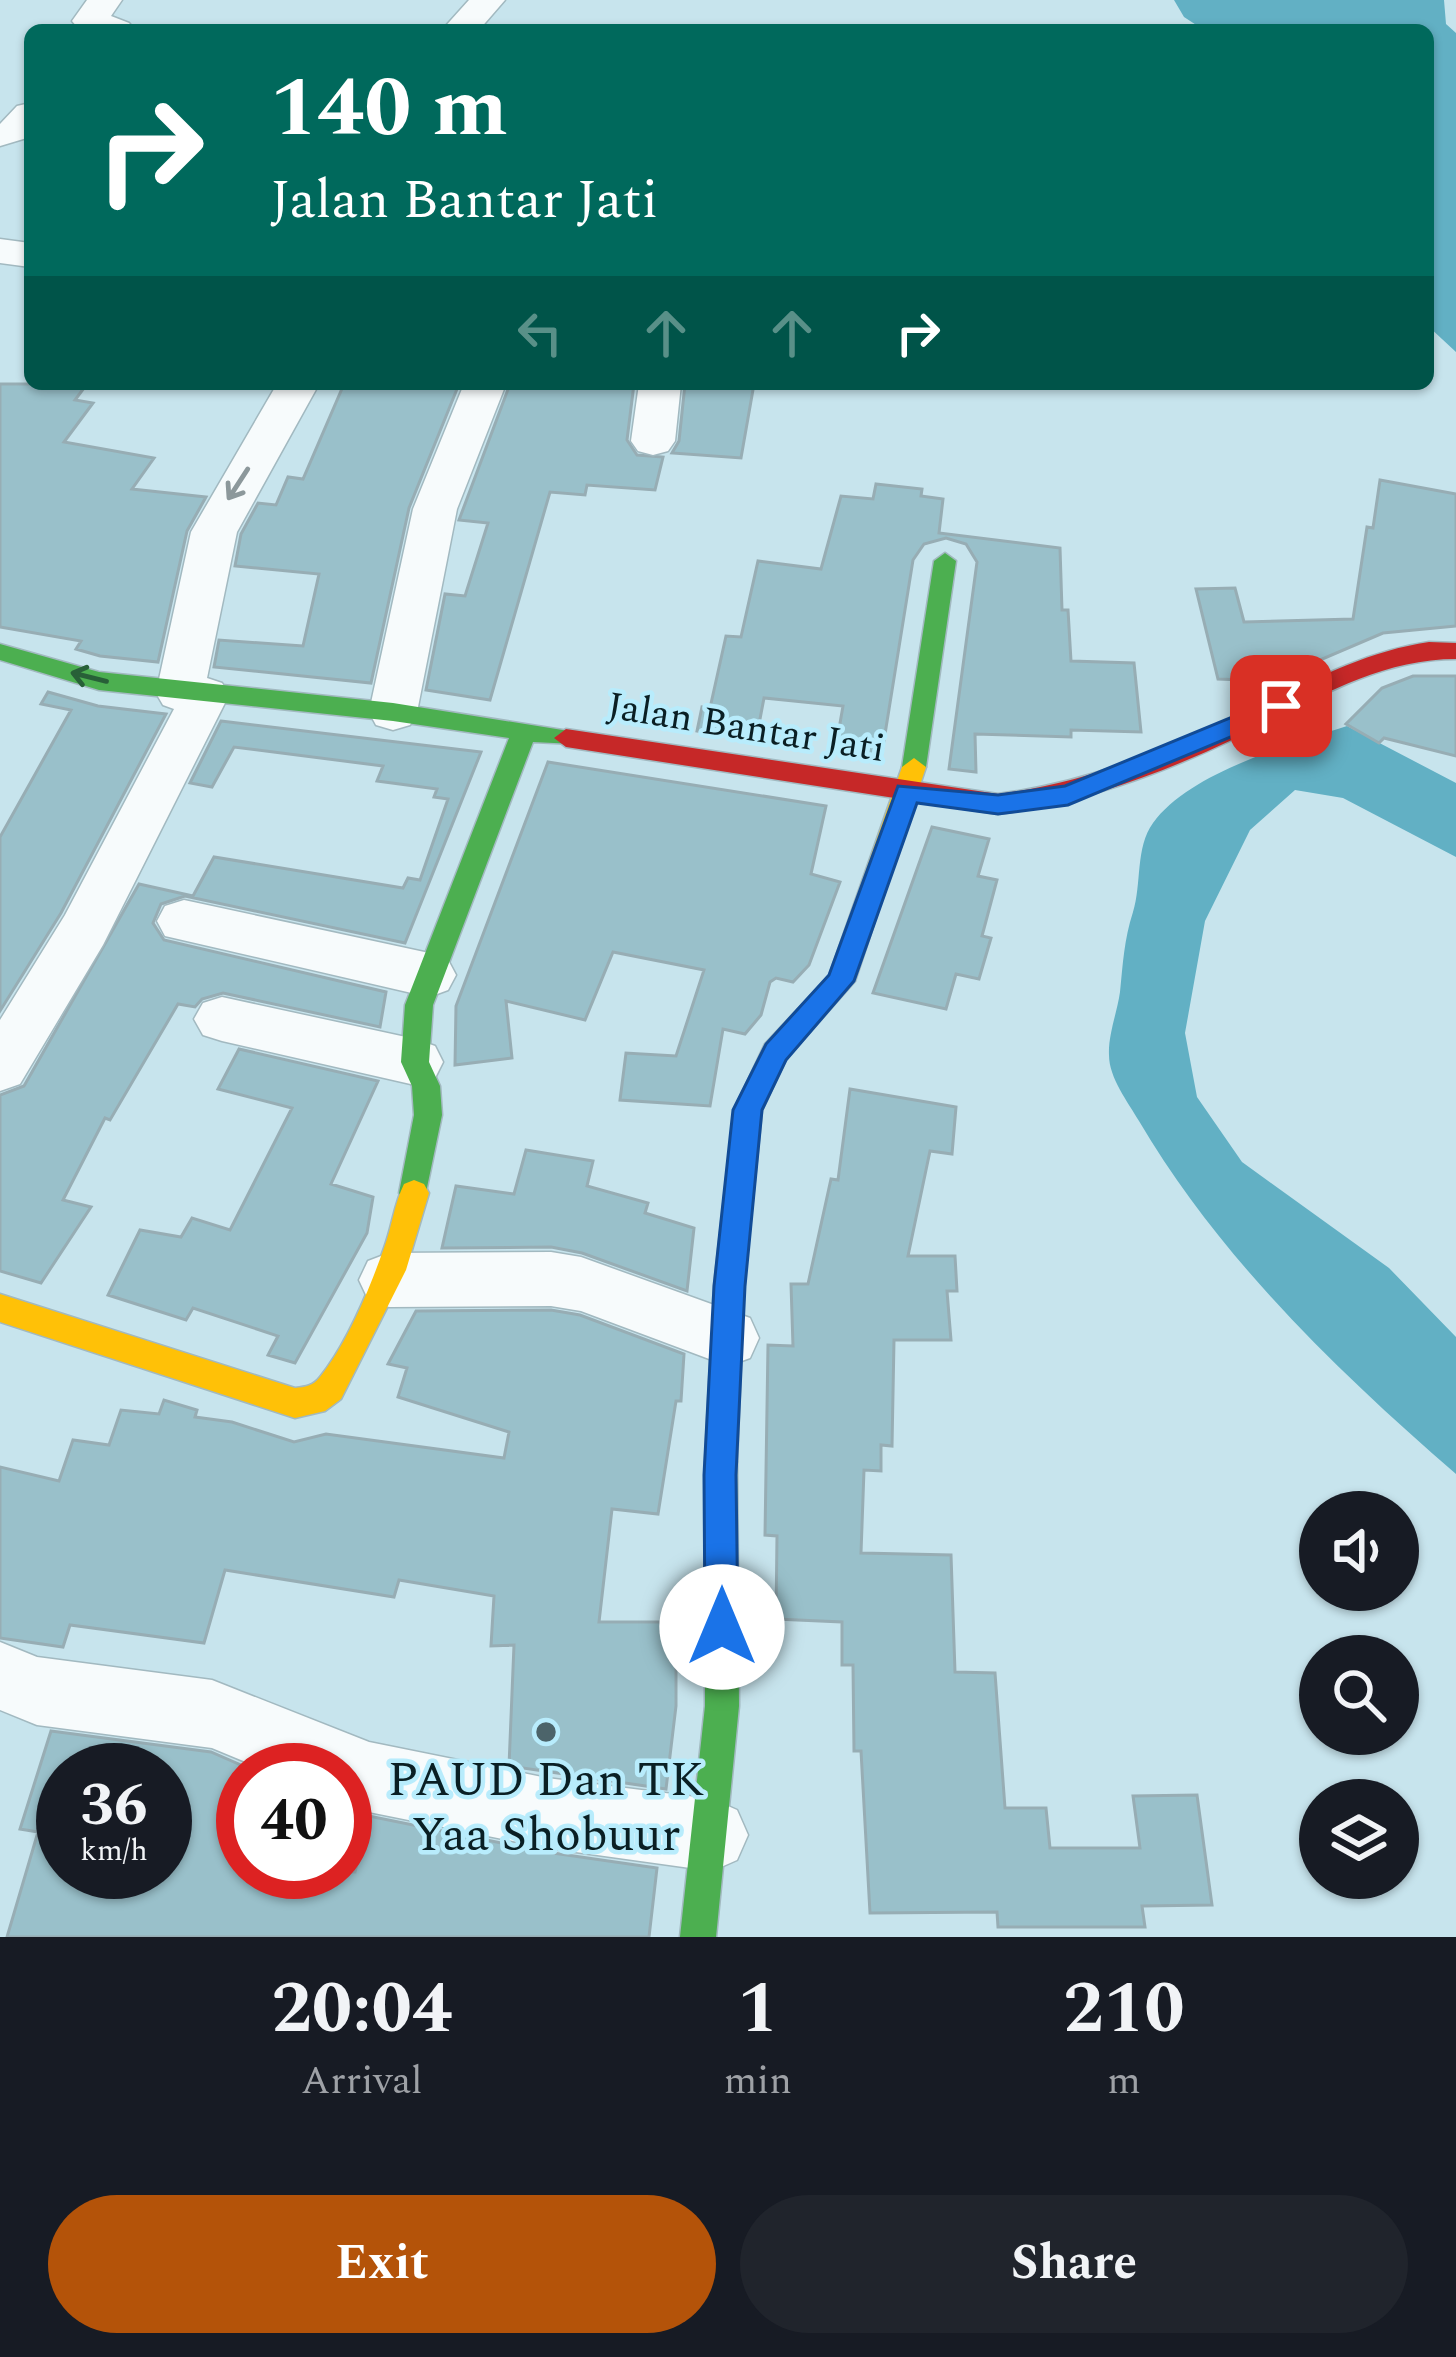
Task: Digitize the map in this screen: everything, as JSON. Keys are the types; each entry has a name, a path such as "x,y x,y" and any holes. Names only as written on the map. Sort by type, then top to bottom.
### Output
{"street":[{"path":"95,24 89,21 105,0"},
{"path":"466,24 488,0"},
{"path":"0,1068 84,930 192,694 214,532 223,508 296,390"},
{"path":"393,712 434,509 483,390"},
{"path":"653,441 659,390"},
{"path":"698,1937 722,1706 720,1475 734,1224 748,1110 776,1052 841,981 908,793 923,734 945,560"},
{"name":"Jalan Bantar Jati","path":"0,652 99,681 393,712 998,804 1068,796 1243,724 1388,655 1429,648 1456,651"},
{"path":"0,1308 296,1403 314,1401 330,1389 389,1280 407,1234 428,1115 426,1086 415,1062 419,1005 524,732"},
{"path":"184,921 429,975"},
{"path":"222,1019 415,1062"},
{"path":"389,1280 551,1279 581,1284 728,1338"},
{"path":"0,1676 37,1691 212,1714 369,1778 547,1813 712,1834"}],"water":[{"path":"1174,0 1444,0 1446,24 1456,33 1456,352 1434,332 1434,24 1195,24"},
{"path":"1347,726 1456,783 1456,857 1343,798 1295,790 1250,830 1205,921 1185,1033 1197,1097 1242,1162 1389,1268 1456,1337 1456,1474 1325,1353 1244,1266 1171,1171 1120,1090 1110,1064 1141,855 1153,823 1170,805 1215,775"}],"building":[{"path":"0,384 24,384 24,390 82,390 75,400 93,403 64,442 154,458 132,489 206,497 187,531 158,662 100,656 76,649 81,641 0,627"},
{"path":"341,390 457,390 409,508 371,683 214,667 219,640 303,646 319,574 235,566 241,534 258,503 276,505 288,477 303,479"},
{"path":"508,390 633,390 627,440 637,455 663,457 655,490 587,485 585,495 550,492 490,700 426,690 445,594 465,596 488,523 459,520"},
{"path":"684,390 753,390 741,458 672,453 679,441"},
{"path":"1380,480 1456,494 1456,626 1383,633 1271,681 1218,679 1196,589 1235,588 1244,622 1353,619 1367,527 1373,528"},
{"path":"876,484 922,489 921,496 943,499 939,533 1060,548 1062,610 1068,610 1071,661 1134,663 1141,732 1071,730 1071,737 975,734 976,772 949,769 977,562 966,544 946,538 924,544 913,560 881,759 835,752 843,706 764,698 756,740 697,731 702,707 710,708 726,636 741,637 758,561 821,569 841,496 873,499"},
{"path":"1413,676 1456,676 1456,756 1384,738 1379,743 1346,724 1382,688"},
{"path":"48,692 98,706 166,714 61,913 0,1011 0,837 71,710 41,704"},
{"path":"221,721 481,752 405,943 185,896 161,904 153,923 164,940 386,992 380,1027 223,993 202,999 195,1007 178,1004 110,1120 105,1118 63,1200 91,1207 41,1283 0,1271 0,1095 24,1086 139,884 193,896 214,857 403,888 408,878 420,880 448,799 434,797 437,789 377,781 383,766 234,747 212,787 190,783"},
{"path":"548,762 826,806 811,874 840,882 809,965 793,982 776,978 770,982 761,1015 745,1034 723,1029 710,1106 620,1100 626,1053 676,1056 704,970 613,952 585,1020 506,1001 512,1058 455,1065 456,1006"},
{"path":"932,827 989,839 978,876 997,880 982,936 991,938 979,979 956,974 946,1009 873,993"},
{"path":"239,1049 378,1081 331,1184 373,1197 367,1233 295,1363 268,1355 278,1336 193,1308 186,1320 108,1295 140,1230 181,1237 192,1218 230,1230 292,1108 218,1089"},
{"path":"850,1089 956,1107 952,1154 930,1151 908,1256 955,1256 957,1291 947,1291 951,1340 894,1340 892,1446 881,1445 881,1471 864,1470 861,1553 951,1555 955,1672 995,1673 1005,1808 1046,1808 1050,1848 1140,1848 1133,1796 1197,1795 1212,1905 1142,1906 1145,1927 998,1927 997,1912 870,1913 861,1751 854,1751 853,1665 842,1665 842,1622 776,1619 777,1536 765,1535 768,1345 793,1346 791,1284 808,1284 831,1179 838,1180"},
{"path":"526,1150 593,1161 587,1186 648,1203 645,1213 694,1228 687,1291 582,1253 551,1247 442,1248 456,1186 514,1194"},
{"path":"551,1310 580,1315 684,1354 681,1401 676,1401 658,1514 612,1509 599,1622 676,1622 676,1706 666,1789 509,1766 514,1645 491,1646 494,1596 399,1580 394,1597 225,1570 204,1643 70,1625 63,1647 0,1638 0,1467 59,1481 73,1440 109,1445 121,1410 159,1414 164,1400 197,1410 195,1417 232,1422 294,1442 326,1434 504,1458 509,1432 398,1397 407,1368 388,1364 416,1311"},
{"path":"51,1731 142,1743 47,1743"},
{"path":"192,1750 216,1754 216,1899 372,1899 372,1817 546,1852 657,1868 649,1937 7,1937 36,1839 36,1899 192,1899"},
{"path":"36,1778 36,1832 20,1829"}],"traffic: fast":[{"path":"914,767 945,561"},
{"path":"0,652 99,681 393,712 566,738"},
{"path":"414,1193 428,1115 426,1086 415,1062 419,1005 524,732"},
{"path":"698,1937 722,1706 721,1462"}],"traffic: slow":[{"path":"721,1462 729,1286 748,1110 775,1052 841,981 914,767"},
{"path":"0,1308 295,1403 314,1401 330,1389 380,1294 414,1193"}],"traffic: jam":[{"path":"566,738 998,804 1066,793 1132,772 1378,661 1456,651"}],"place":[{"name":"PAUD Dan TK Yaa Shobuur","path":"546,1732"}],"route":[{"path":"722,1627 720,1475 729,1286 748,1110 776,1052 841,981 908,793 998,804 1030,804 1068,796 1281,706"}]}
